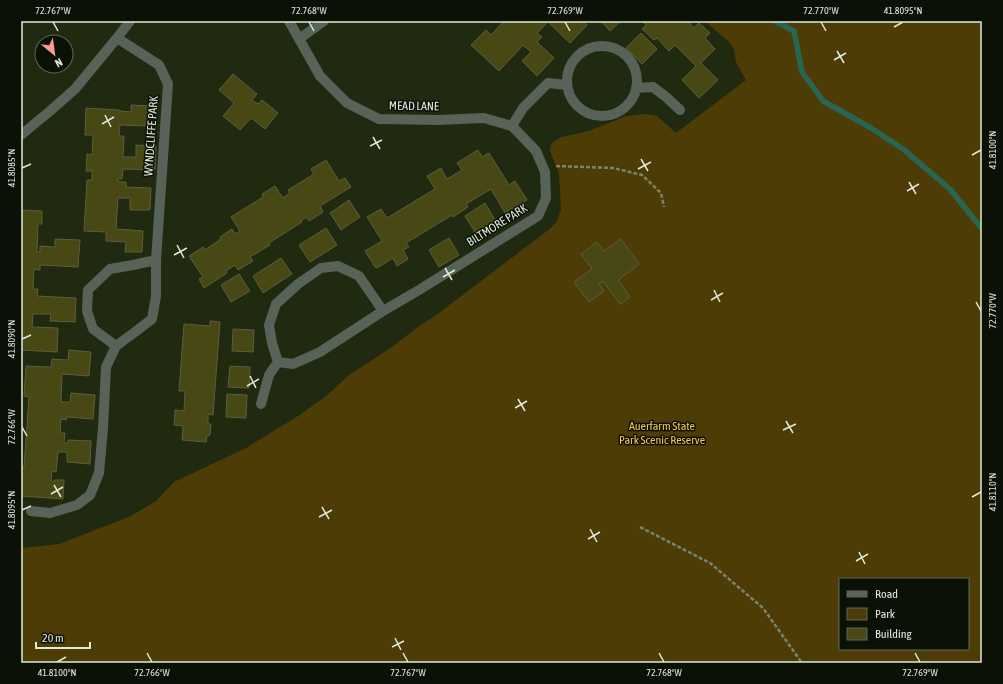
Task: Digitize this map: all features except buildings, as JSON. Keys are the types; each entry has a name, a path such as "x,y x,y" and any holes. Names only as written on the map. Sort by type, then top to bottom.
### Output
{"street":[{"path":"21,135 75,88 130,21"},
{"name":"MEAD LANE","path":"289,21 320,76 347,103 379,119 438,120 484,118 512,126"},
{"path":"299,39 324,21"},
{"name":"WYNDCLIFFE PARK","path":"31,511 50,513 77,505 90,495 99,473 106,367 116,346 152,319 156,296 156,260 168,84 159,65 117,38"},
{"path":"604,46 615,49 625,55 633,65 636,76 636,88 632,98 625,107 616,113 606,116 594,115 584,111 576,104 570,95 567,84 568,73 573,62 581,53 592,48 604,46"},
{"path":"512,126 523,108 548,83 567,84"},
{"path":"636,88 653,87 680,110"},
{"name":"BILTMORE PARK","path":"278,362 293,364 320,352 383,311 538,216 546,198 545,172 536,151 512,126"},
{"path":"116,346 93,329 87,311 88,290 110,269 156,260"},
{"path":"261,404 269,375 278,362 272,343 269,325 276,304 298,284 321,268 338,266 359,276 383,311"}],"path":[{"path":"544,169 559,166 613,168 642,175 661,193 664,207"},
{"path":"640,527 710,563 763,608 802,663"}],"green space":[{"name":"Auerfarm State Park Scenic Reserve","path":"705,21 982,21 982,663 21,663 21,547 59,544 129,517 156,501 174,482 246,448 298,416 325,397 349,375 435,316 551,228 557,221 561,209 559,173 550,151 551,144 562,137 589,131 626,116 645,114 657,116 676,133 746,80 736,62 734,49 731,44"}],"waterway":[{"path":"775,21 794,31 802,72 823,101 871,128 903,149 950,189 982,229"}]}
